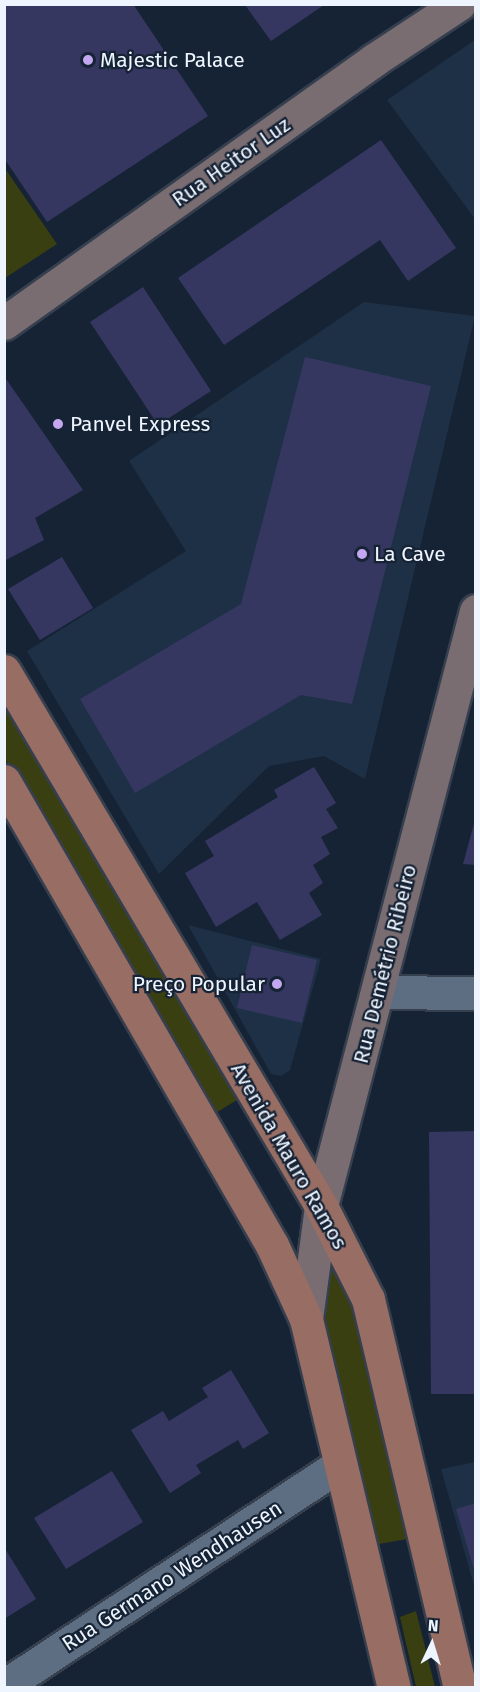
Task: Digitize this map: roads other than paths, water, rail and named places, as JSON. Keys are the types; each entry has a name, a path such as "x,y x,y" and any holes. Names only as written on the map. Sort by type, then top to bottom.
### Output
{"main road":[{"name":"Rua Heitor Luz","path":"4,322 374,60 459,4"},
{"name":"Rua Demétrio Ribeiro","path":"306,1320 321,1206 476,611"},
{"name":"Avenida Mauro Ramos","path":"4,671 321,1206 373,1317 460,1688"},
{"path":"4,781 272,1245 306,1320 339,1466 394,1688"}],"street":[{"path":"378,992 476,993"},
{"name":"Rua Germano Wendhausen","path":"4,1686 339,1466"}],"place":[{"name":"Majestic Palace","path":"88,60"},
{"name":"Panvel Express","path":"58,424"},
{"name":"La Cave","path":"362,554"},
{"name":"Preço Popular","path":"277,984"}]}
